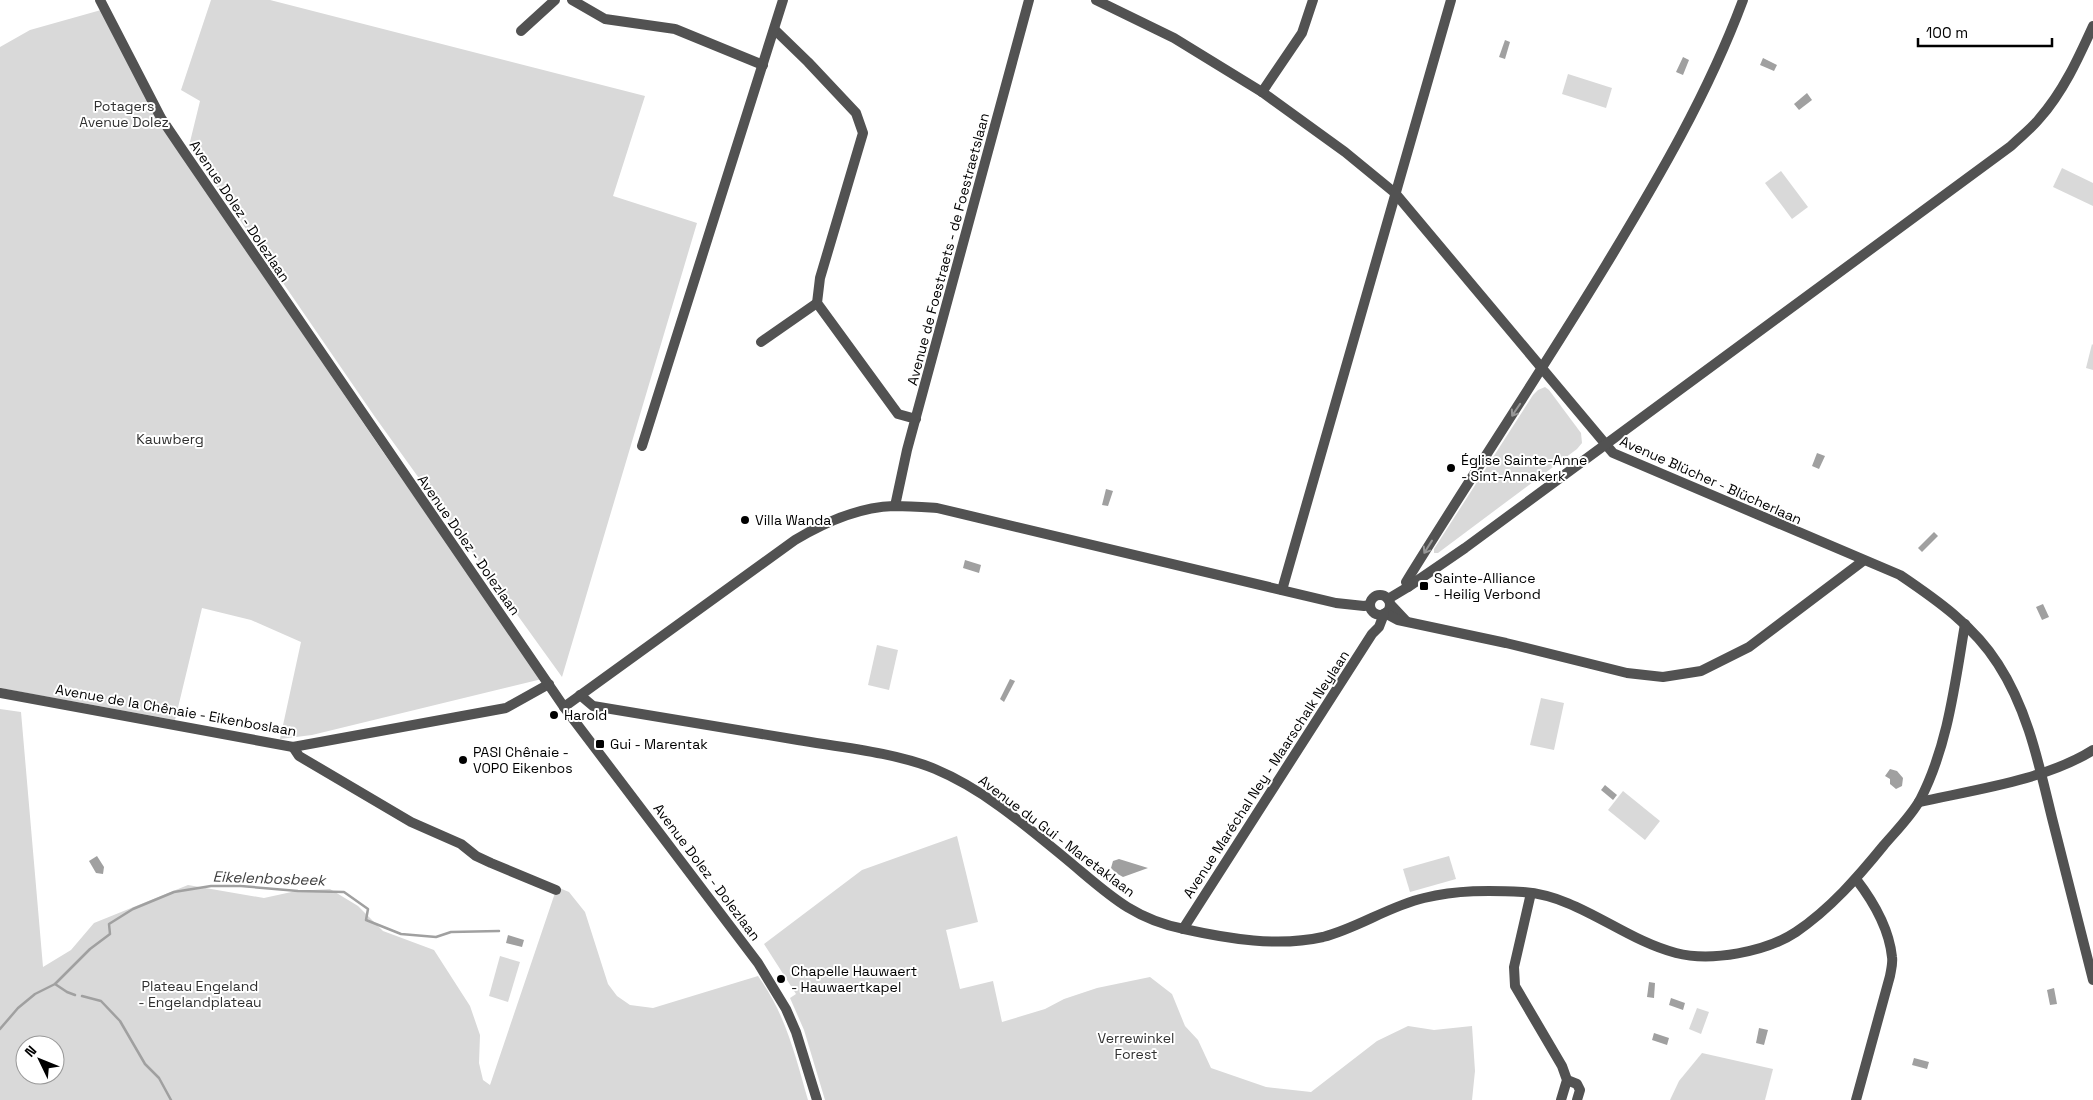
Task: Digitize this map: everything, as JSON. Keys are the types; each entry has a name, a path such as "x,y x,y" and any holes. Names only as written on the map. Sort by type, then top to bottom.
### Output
{"street":[{"name":"Avenue Dolez - Dolezlaan","path":"100,0 167,128 564,707 758,962 776,992 792,1025 817,1100"},
{"path":"522,31 555,0"},
{"path":"572,0 605,19 675,29 763,65"},
{"path":"642,446 775,30 781,0"},
{"name":"Avenue de Foestraets - de Foestraetslaan","path":"895,506 916,419 1029,0"},
{"name":"Avenue Blücher - Blücherlaan","path":"1096,0 1174,38 1262,92 1345,152 1395,193 1543,369 1604,446 1613,454 1900,575 1941,603 1965,624 1998,663 2020,703 2041,774 2093,980"},
{"path":"1262,92 1302,33 1313,0"},
{"path":"1282,590 1451,0"},
{"path":"1408,587 1406,582 1478,467 1543,369 1649,194 1687,126 1743,0"},
{"path":"1382,608 1408,587 1465,548 2011,146 2039,120 2056,96 2071,73 2093,26"},
{"path":"775,30 856,112 863,133 820,278 817,303 898,414 916,419"},
{"path":"761,342 817,303"},
{"path":"564,707 795,540 820,525 847,515 895,506 937,508 1282,590 1336,602 1382,608 1406,620 1627,673 1663,677 1701,671 1749,647 1863,561"},
{"name":"Avenue Maréchal Ney - Maarschalk Neylaan","path":"1183,929 1372,634 1379,627 1382,608"},
{"name":"Avenue du Gui - Maretaklaan","path":"580,695 593,706 880,754 933,768 967,785 1000,808 1064,857 1113,900 1152,921 1183,929 1268,943 1324,936 1422,898 1481,890 1531,893 1557,899 1645,941 1677,953 1708,957 1747,952 1793,934 1856,879 1919,802 1937,758 1953,699 1965,624"},
{"name":"Avenue de la Chênaie - Eikenboslaan","path":"0,693 293,747 506,708 549,684"},
{"path":"293,747 299,756 411,822 461,844 476,856 556,890"},
{"path":"1919,802 2041,774 2076,761 2093,750"},
{"path":"1856,879 1869,896 1884,925 1892,958 1890,976 1856,1100"},
{"path":"1531,893 1514,967 1515,986 1557,1055 1567,1080 1561,1100"},
{"path":"1567,1080 1577,1084 1580,1090 1577,1100"}],"green space":[{"path":"211,0 270,0 645,96 613,196 697,223 562,677 375,417 189,146 200,101 181,90"},
{"name":"Kauwberg","path":"101,10 155,116 383,452 542,679 312,735 280,739 301,642 251,620 202,608 175,720 0,688 0,47 30,30"},
{"path":"1568,74 1612,88 1606,108 1562,94"},
{"path":"2062,168 2093,183 2093,206 2053,187"},
{"path":"1781,171 1808,207 1792,219 1765,183"},
{"path":"2093,345 2093,370 2086,368"},
{"path":"1545,387 1581,433 1582,443 1577,449 1438,553 1434,553 1434,549 1533,395"},
{"path":"877,645 898,650 889,690 868,685"},
{"path":"1541,698 1564,703 1554,750 1530,745"},
{"name":"Plateau Engeland - Engelandplateau","path":"0,709 21,712 43,967 71,950 94,923 188,885 264,898 296,891 330,889 358,906 383,931 434,950 470,1006 480,1035 479,1063 483,1080 490,1085 557,887 569,892 585,912 608,984 617,996 630,1005 653,1008 758,976 783,1021 808,1100 0,1100"},
{"path":"1623,791 1660,821 1645,840 1608,810"},
{"name":"Verrewinkel Forest","path":"957,836 978,922 946,930 960,989 993,981 1002,1022 1045,1009 1064,999 1097,988 1150,977 1172,994 1185,1026 1198,1040 1211,1068 1266,1087 1311,1092 1377,1041 1408,1026 1434,1030 1472,1026 1475,1071 1472,1100 825,1100 804,1030 790,998 796,994 764,944 862,870"},
{"path":"1449,856 1456,879 1410,892 1403,869"},
{"path":"500,956 520,962 508,1002 489,996"},
{"path":"1697,1008 1709,1012 1701,1034 1689,1029"},
{"path":"1702,1053 1773,1069 1765,1100 1670,1100 1679,1081"}],"shaded area":[{"path":"1505,40 1510,42 1505,59 1499,57"},
{"path":"1683,57 1689,60 1683,75 1676,72"},
{"path":"1763,58 1777,65 1774,71 1760,65"},
{"path":"1807,93 1812,100 1799,110 1794,104"},
{"path":"1817,453 1825,456 1819,469 1812,466"},
{"path":"1106,489 1113,491 1108,506 1102,505"},
{"path":"1934,532 1938,536 1922,552 1918,548"},
{"path":"965,560 981,565 979,573 963,568"},
{"path":"2043,604 2049,617 2042,620 2036,607"},
{"path":"1010,679 1015,681 1004,702 1000,699"},
{"path":"1890,769 1897,771 1903,778 1902,786 1896,789 1890,784 1890,779 1885,776"},
{"path":"1605,785 1617,795 1613,800 1601,790"},
{"path":"97,856 104,867 103,874 96,873 89,861"},
{"path":"1119,859 1148,868 1123,877 1111,868 1113,861"},
{"path":"508,935 524,940 522,947 506,943"},
{"path":"1649,982 1655,983 1654,998 1647,997"},
{"path":"2054,988 2057,1004 2050,1005 2047,990"},
{"path":"1671,998 1685,1003 1683,1010 1669,1005"},
{"path":"1759,1028 1768,1030 1764,1045 1756,1043"},
{"path":"1654,1033 1669,1038 1667,1045 1652,1040"},
{"path":"1914,1058 1929,1062 1927,1069 1912,1065"}],"waterway":[{"name":"Eikelenbosbeek","path":"0,1029 18,1008 35,994 55,984 90,949 110,934 109,924 133,909 174,892 211,886 344,892 368,909 366,920 401,934 436,937 451,932 499,931"},
{"name":"Eikelenbosbeek","path":"55,984 75,995"},
{"name":"Eikelenbosbeek","path":"82,996 101,1001 120,1021 145,1064 159,1078 171,1100"}],"place":[{"name":"Église Sainte-Anne - Sint-Annakerk","path":"1451,468"},
{"name":"Villa Wanda","path":"745,520"},
{"name":"Sainte-Alliance - Heilig Verbond","path":"1424,586"},
{"name":"Harold","path":"554,715"},
{"name":"Gui - Marentak","path":"600,744"},
{"name":"PASI Chênaie - VOPO Eikenbos","path":"463,760"},
{"name":"Chapelle Hauwaert - Hauwaertkapel","path":"781,979"}],"park label":[{"name":"Potagers Avenue Dolez","path":"124,114"}]}
